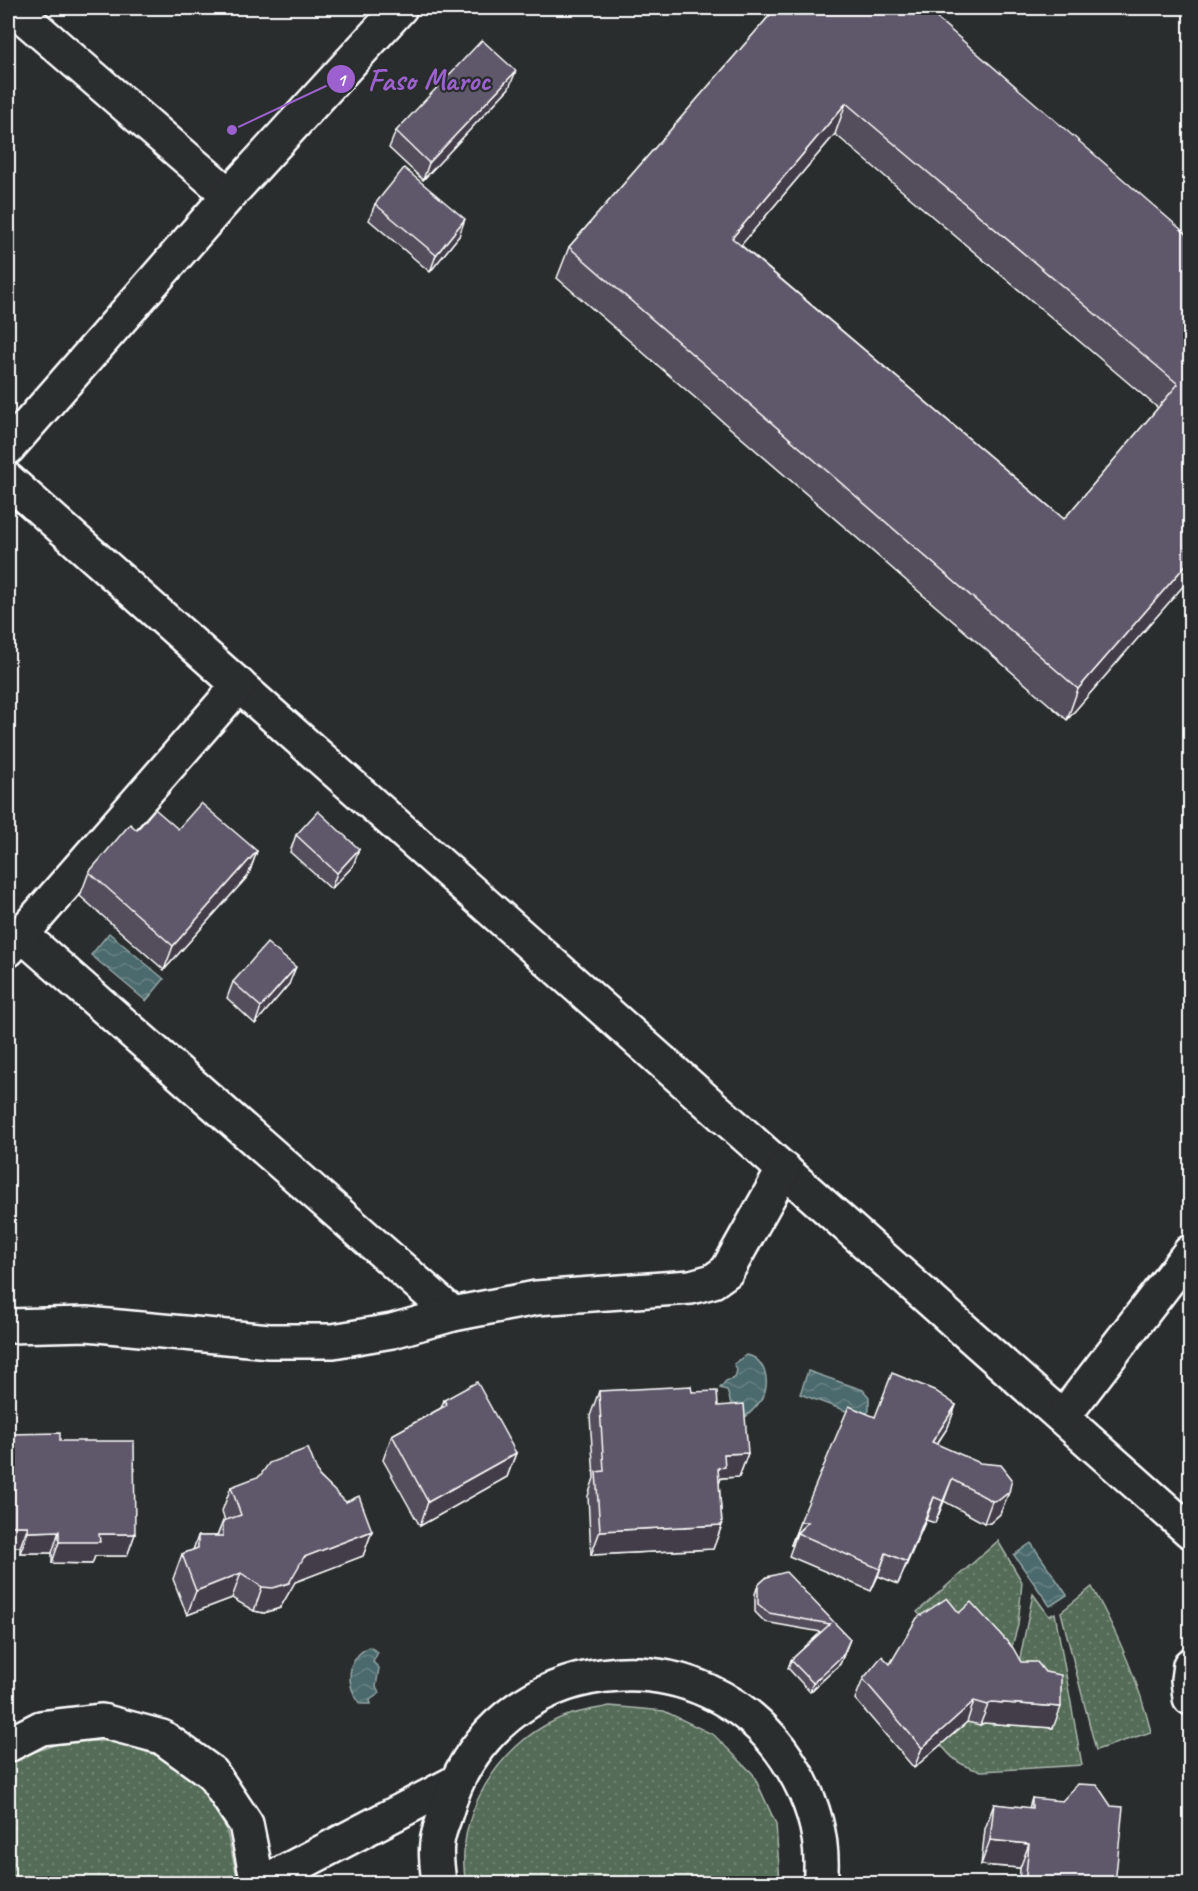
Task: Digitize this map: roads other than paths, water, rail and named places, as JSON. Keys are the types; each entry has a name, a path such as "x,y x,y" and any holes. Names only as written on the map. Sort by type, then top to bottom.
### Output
{"street":[{"path":"14,8 229,195"},
{"path":"8,448 229,195 400,8"},
{"path":"8,480 1191,1531"},
{"path":"239,685 14,942 453,1314"},
{"path":"8,1326 87,1324 269,1341 333,1341 392,1331 453,1314 536,1298 691,1287 713,1281 727,1271 784,1169"},
{"path":"1063,1417 1191,1252"},
{"path":"1191,1665 1188,1680 1191,1698"},
{"path":"439,1884 437,1843 454,1783 490,1730 542,1692 603,1674 668,1676 727,1699 776,1741 810,1796 823,1859 820,1884"},
{"path":"8,1745 41,1728 102,1721 162,1737 212,1773 246,1824 260,1884 454,1783"}],"water":[{"path":"109,933 164,979 146,1001 91,955"},
{"path":"746,1355 755,1358 761,1365 766,1378 766,1386 756,1407 738,1423 728,1409 731,1404 727,1390 720,1388 726,1381 735,1378 737,1370 734,1364"},
{"path":"808,1371 863,1390 869,1397 869,1411 862,1417 800,1394"},
{"path":"1031,1543 1067,1595 1050,1606 1014,1555"},
{"path":"369,1647 378,1652 373,1662 379,1668 376,1687 380,1693 370,1700 371,1704 360,1704 352,1688 350,1672 356,1658"}],"place":[{"name":"Faso Maroc","path":"232,130"}]}
